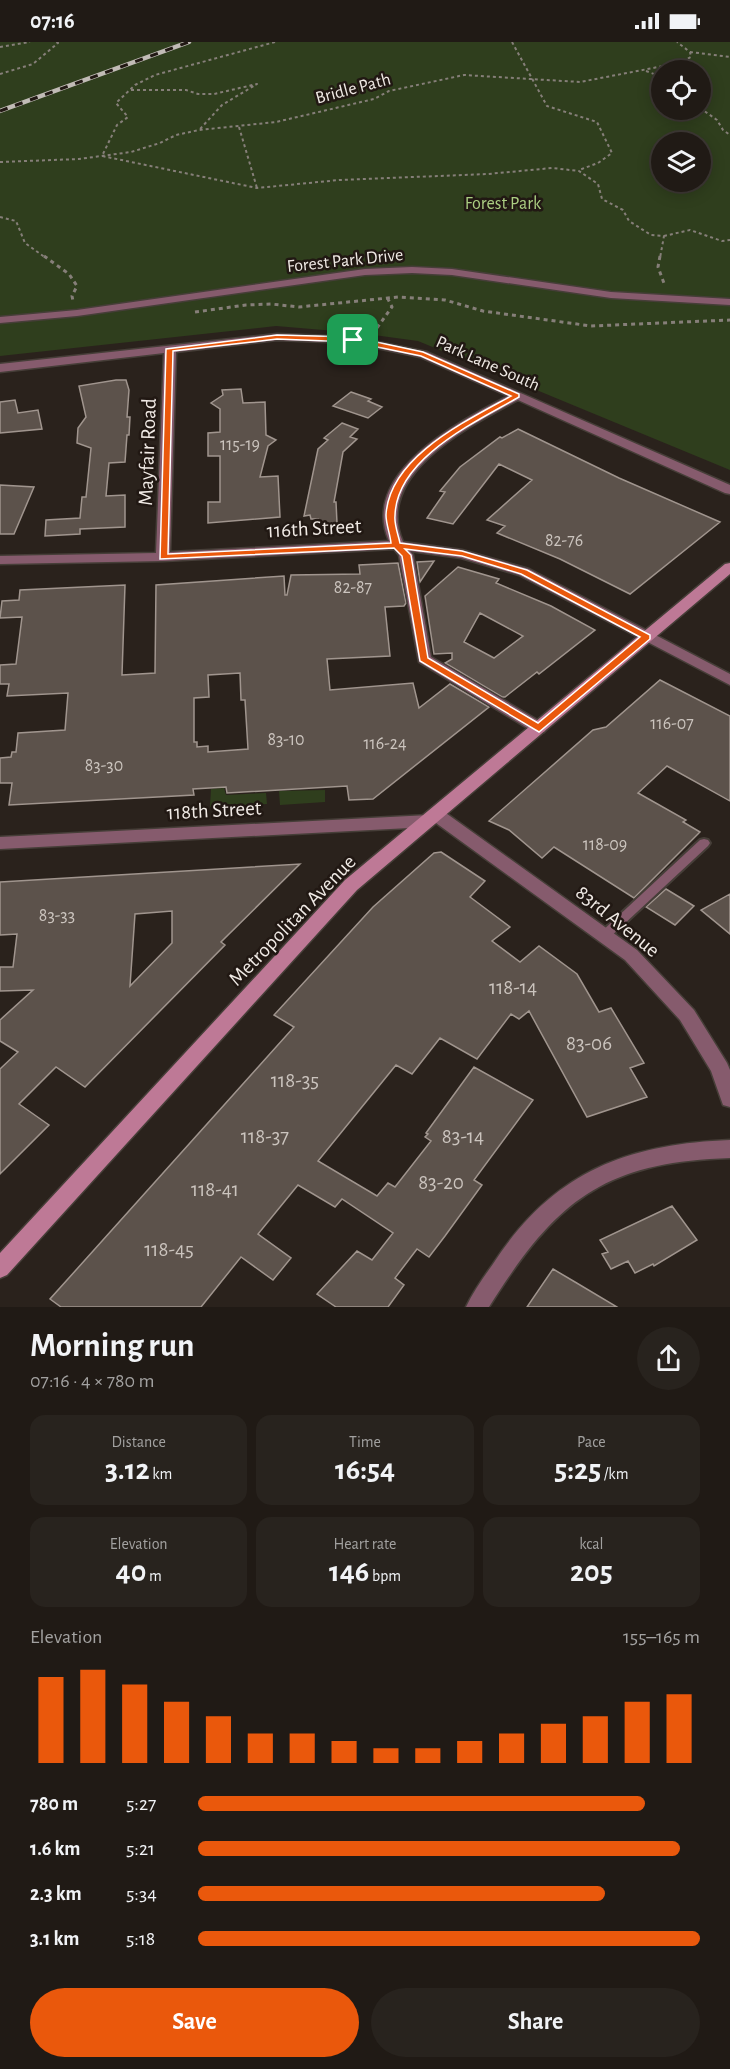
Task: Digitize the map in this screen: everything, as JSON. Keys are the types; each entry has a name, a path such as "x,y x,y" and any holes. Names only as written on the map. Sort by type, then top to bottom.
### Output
{"main road":[{"name":"Metropolitan Avenue","path":"0,1268 351,885 730,567"}],"street":[{"name":"Forest Park Drive","path":"0,320 76,314 364,272 412,270 482,276 611,295 730,302"},
{"name":"Park Lane South","path":"0,368 277,337 353,340 423,354 730,490"},
{"name":"Mayfair Road","path":"163,557 170,349"},
{"path":"517,396 462,426 414,462 394,495 390,517 396,545 406,555 424,659 539,728"},
{"name":"116th Street","path":"0,560 163,557 396,545 462,554 524,572 730,680"},
{"name":"118th Street","path":"0,843 433,818"},
{"name":"83rd Avenue","path":"433,818 631,955 687,1015 720,1069 730,1099"},
{"path":"477,1307 520,1243 557,1203 585,1183 621,1166 648,1157 680,1150 730,1149"}],"lane":[{"path":"604,936 704,843"}],"path":[{"path":"0,47 30,42"},
{"path":"0,74 33,64 58,43 56,42"},
{"path":"275,42 156,75 135,85 116,103 128,117 117,125 102,156 257,188 339,180 488,174 552,168 579,171 598,184 602,199 622,210 629,221 651,235 664,237 690,230 722,241 730,240"},
{"path":"512,42 547,106 597,122 612,153 598,163 579,171"},
{"path":"677,42 690,52 730,57"},
{"name":"Bridle Path","path":"0,162 131,152 160,143 176,135 200,130 276,122 374,99 389,91 464,75 580,82 679,63 691,57 690,52"},
{"path":"644,70 651,73"},
{"path":"131,90 186,90 198,94 214,94 257,84 222,105 200,130"},
{"path":"711,116 730,135"},
{"path":"239,127 244,140 248,168 257,188"},
{"path":"0,217 16,221 25,243 69,274 77,286 72,296 74,304"},
{"path":"664,237 658,267 666,290 673,299"},
{"path":"376,328 392,307 387,297"},
{"path":"187,312 246,305 271,304 299,307 387,297 424,297 510,316 591,326 730,320"}],"green space":[{"name":"Forest Park","path":"0,42 730,42 730,470 418,341 276,326 0,356"},
{"path":"224,788 226,795 266,793 267,804 210,807 211,789"},
{"path":"325,790 325,802 280,805 279,791"}],"building":[{"path":"126,380 129,390 127,417 130,417 129,435 127,435 125,462 109,463 106,496 125,495 125,527 80,529 80,534 45,536 46,520 80,518 82,497 86,497 91,448 77,443 78,428 86,417 79,386"},
{"path":"241,389 243,403 265,402 266,435 276,440 268,446 260,477 278,476 280,517 208,523 208,502 220,502 220,456 208,456 208,433 220,432 220,409 211,403 223,395 222,390"},
{"path":"351,392 371,399 368,401 382,407 368,418 333,406"},
{"path":"15,400 18,413 38,410 42,429 0,433 0,402"},
{"path":"342,423 358,429 350,437 357,439 343,452 334,502 336,502 337,523 318,523 318,519 311,519 310,515 304,516 318,449 328,440 324,438"},
{"path":"518,429 619,478 720,522 630,594 560,559 497,533 505,526 487,520 532,480 499,464 453,524 427,518 445,492 440,491 460,467 500,437"},
{"path":"0,485 34,487 14,534 0,534"},
{"path":"434,561 420,582 417,562"},
{"path":"398,563 406,603 404,606 385,607 390,656 327,659 330,690 413,683 419,708 450,684 489,707 373,799 349,800 347,786 227,793 226,787 193,789 194,795 9,805 12,783 0,783 0,758 11,757 12,752 16,752 18,733 65,730 68,693 7,696 9,684 0,684 0,665 16,664 22,617 0,618 2,601 19,600 20,590 125,585 122,675 155,673 156,585 284,576 285,595 287,595 291,575 360,574 359,565","holes":["240,673 241,700 245,700 248,749 208,752 208,746 197,747 197,742 194,742 194,698 209,697 208,675"]},
{"path":"458,567 499,579 496,583 551,606 595,630 539,674 537,672 502,697 445,663 452,659 452,653 434,654 425,596","holes":["480,613 523,636 494,658 464,642"]},
{"path":"660,680 730,716 730,801 667,766 638,793 686,820 683,822 700,832 634,898 554,847 542,858 509,830 489,821 593,730 606,727"},
{"path":"441,852 485,881 470,897 510,927 492,941 520,962 539,946 577,974 599,1012 611,1008 644,1063 630,1068 647,1097 587,1117 529,1011 519,1019 511,1014 477,1059 440,1038 412,1074 396,1065 318,1161 377,1196 388,1183 395,1187 431,1141 425,1137 428,1134 426,1133 474,1067 533,1100 474,1180 482,1185 429,1257 417,1249 395,1278 404,1285 388,1307 336,1307 317,1294 357,1251 372,1260 393,1233 342,1199 335,1207 298,1185 258,1234 291,1258 273,1280 241,1257 201,1307 61,1307 50,1299 294,1027 274,1015 373,907 434,853"},
{"path":"300,864 221,942 225,945 85,1087 56,1067 19,1104 49,1125 0,1174 0,1069 18,1052 0,1041 0,1020 33,990 0,991 0,967 13,967 17,934 0,935 0,882","holes":["172,911 172,943 130,986 135,914"]},
{"path":"666,889 694,906 675,925 646,907"},
{"path":"730,894 730,934 701,910"},
{"path":"672,1206 697,1240 654,1266 653,1264 635,1273 628,1261 611,1269 602,1254 608,1252 600,1240"},
{"path":"553,1269 575,1282 617,1307 527,1307"}],"railway":[{"path":"0,111 189,42"}],"route":[{"path":"353,340 277,337 170,349 163,557 396,545 406,555 424,659 539,728 646,637 524,572 462,554 396,545 390,517 394,495 414,462 462,426 517,396 423,354 353,340"}]}
